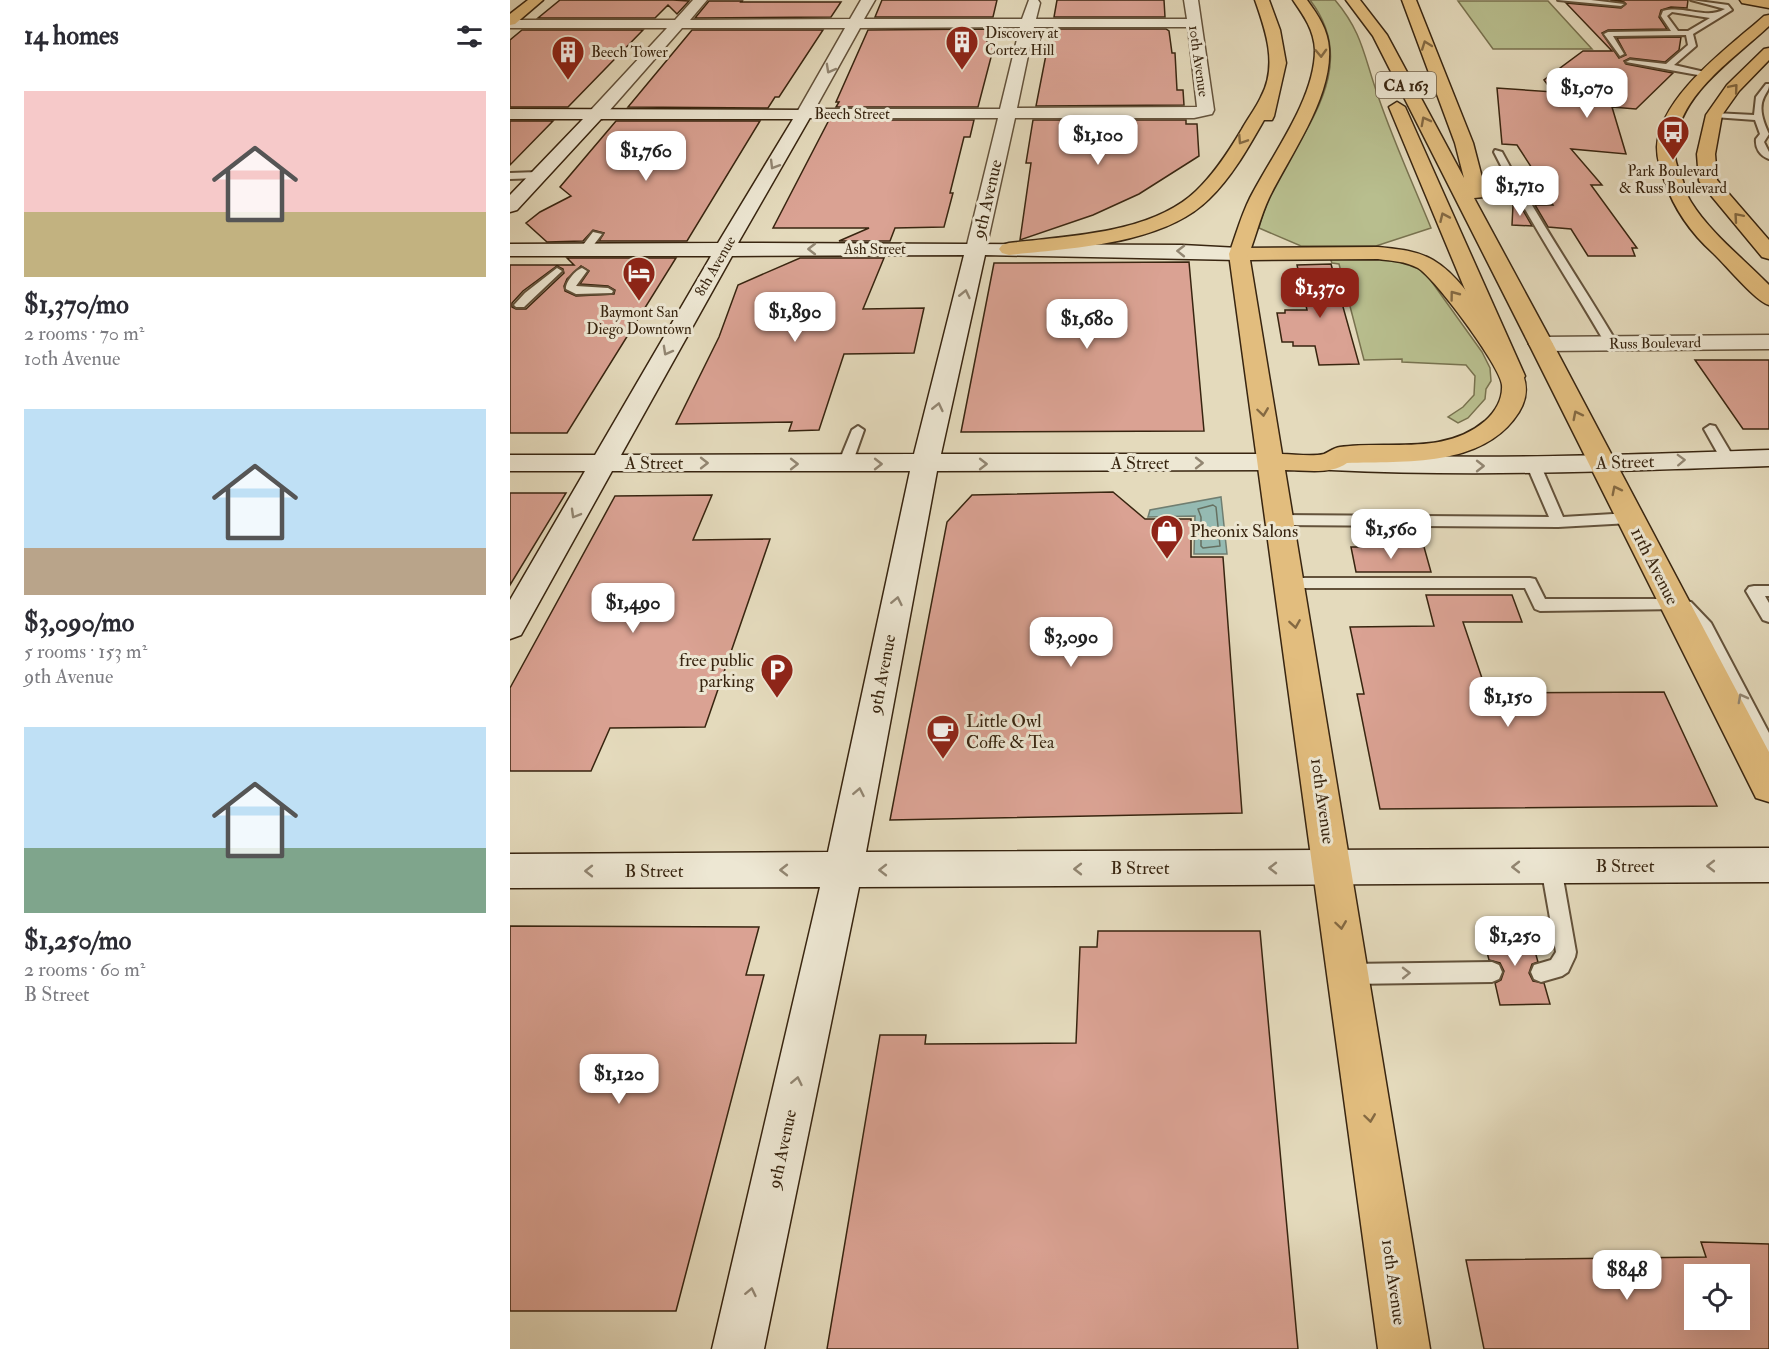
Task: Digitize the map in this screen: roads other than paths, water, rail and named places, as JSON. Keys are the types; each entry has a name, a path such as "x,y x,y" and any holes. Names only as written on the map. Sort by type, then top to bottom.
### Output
{"main road":[{"path":"510,23 536,0"},
{"path":"1253,159 1262,139 1278,63 1273,30 1262,0"},
{"path":"1300,0 1309,10 1320,37 1323,53 1320,80 1258,201 1239,254 1378,253 1419,260 1445,282 1513,376"},
{"name":"CA 163","path":"1353,0 1380,35 1541,344"},
{"path":"1409,0 1464,143 1492,252"},
{"path":"1747,0 1769,4"},
{"path":"1769,19 1706,75 1679,107 1666,146 1667,163 1681,202 1712,242 1737,263 1769,298"},
{"path":"1331,462 1340,455 1452,448 1488,431 1504,416 1514,397 1513,376 1406,132 1386,75 1380,35"},
{"path":"1769,52 1733,88 1714,115 1706,154 1708,181 1769,253"},
{"path":"1009,249 1124,233 1171,216 1199,199 1212,186 1271,94"},
{"name":"10th Avenue","path":"1234,210 1231,232 1239,254 1404,1349"},
{"name":"11th Avenue","path":"1541,344 1769,787"},
{"name":"A Street","path":"1270,462 1331,462"}],"street":[{"path":"510,206 700,0"},
{"name":"8th Avenue","path":"510,627 868,0"},
{"name":"9th Avenue","path":"738,1349 843,870 925,464 1033,0"},
{"name":"10th Avenue","path":"1191,0 1206,110 1194,113"},
{"path":"510,23 1194,23"},
{"name":"Beech Street","path":"510,114 1194,113"},
{"name":"Ash Street","path":"510,250 580,257 725,249 1009,249 1202,251 1239,254"},
{"name":"Russ Boulevard","path":"1541,344 1769,342"},
{"name":"A Street","path":"1331,462 1425,466 1534,466 1769,458"},
{"name":"A Street","path":"510,463 1270,462"},
{"name":"B Street","path":"510,871 1769,865"}],"lane":[{"path":"1561,0 1621,4"},
{"path":"1620,54 1608,34 1689,33 1729,10 1728,7 1694,0"},
{"path":"1675,32 1664,16 1665,12 1672,10 1719,17"},
{"path":"1668,66 1692,46 1689,33"},
{"path":"1630,62 1668,66 1706,75"},
{"path":"1769,86 1761,92 1756,101 1758,118 1767,136 1760,139 1759,146 1762,152 1769,156"},
{"path":"1714,115 1758,118"},
{"path":"1498,152 1526,206 1550,238 1611,344"},
{"path":"510,176 535,180"},
{"path":"510,184 535,180"},
{"path":"520,305 526,297 580,257"},
{"path":"580,257 575,280 570,288 576,291 608,291"},
{"path":"549,280 575,280"},
{"path":"1710,429 1727,458"},
{"path":"845,464 858,430"},
{"path":"1534,466 1558,522"},
{"path":"1279,520 1558,522 1630,518"},
{"path":"1289,583 1530,583 1540,605 1668,591 1705,627 1769,750"},
{"path":"1769,591 1754,591 1769,616"},
{"path":"1541,972 1556,970 1564,963 1566,952 1551,867"},
{"path":"1348,974 1492,972"}],"water":[{"path":"1221,497 1227,554 1194,554 1195,516 1148,517 1150,510"}],"place":[{"name":"Discovery at Cortez Hill","path":"962,71"},
{"name":"Beech Tower","path":"568,81"},
{"name":"Park Boulevard & Russ Boulevard","path":"1673,161"},
{"name":"Baymont San Diego Downtown","path":"639,302"},
{"name":"Pheonix Salons","path":"1167,560"},
{"name":"free public parking","path":"777,699"},
{"name":"Little Owl Coffe & Tea","path":"943,760"}]}
